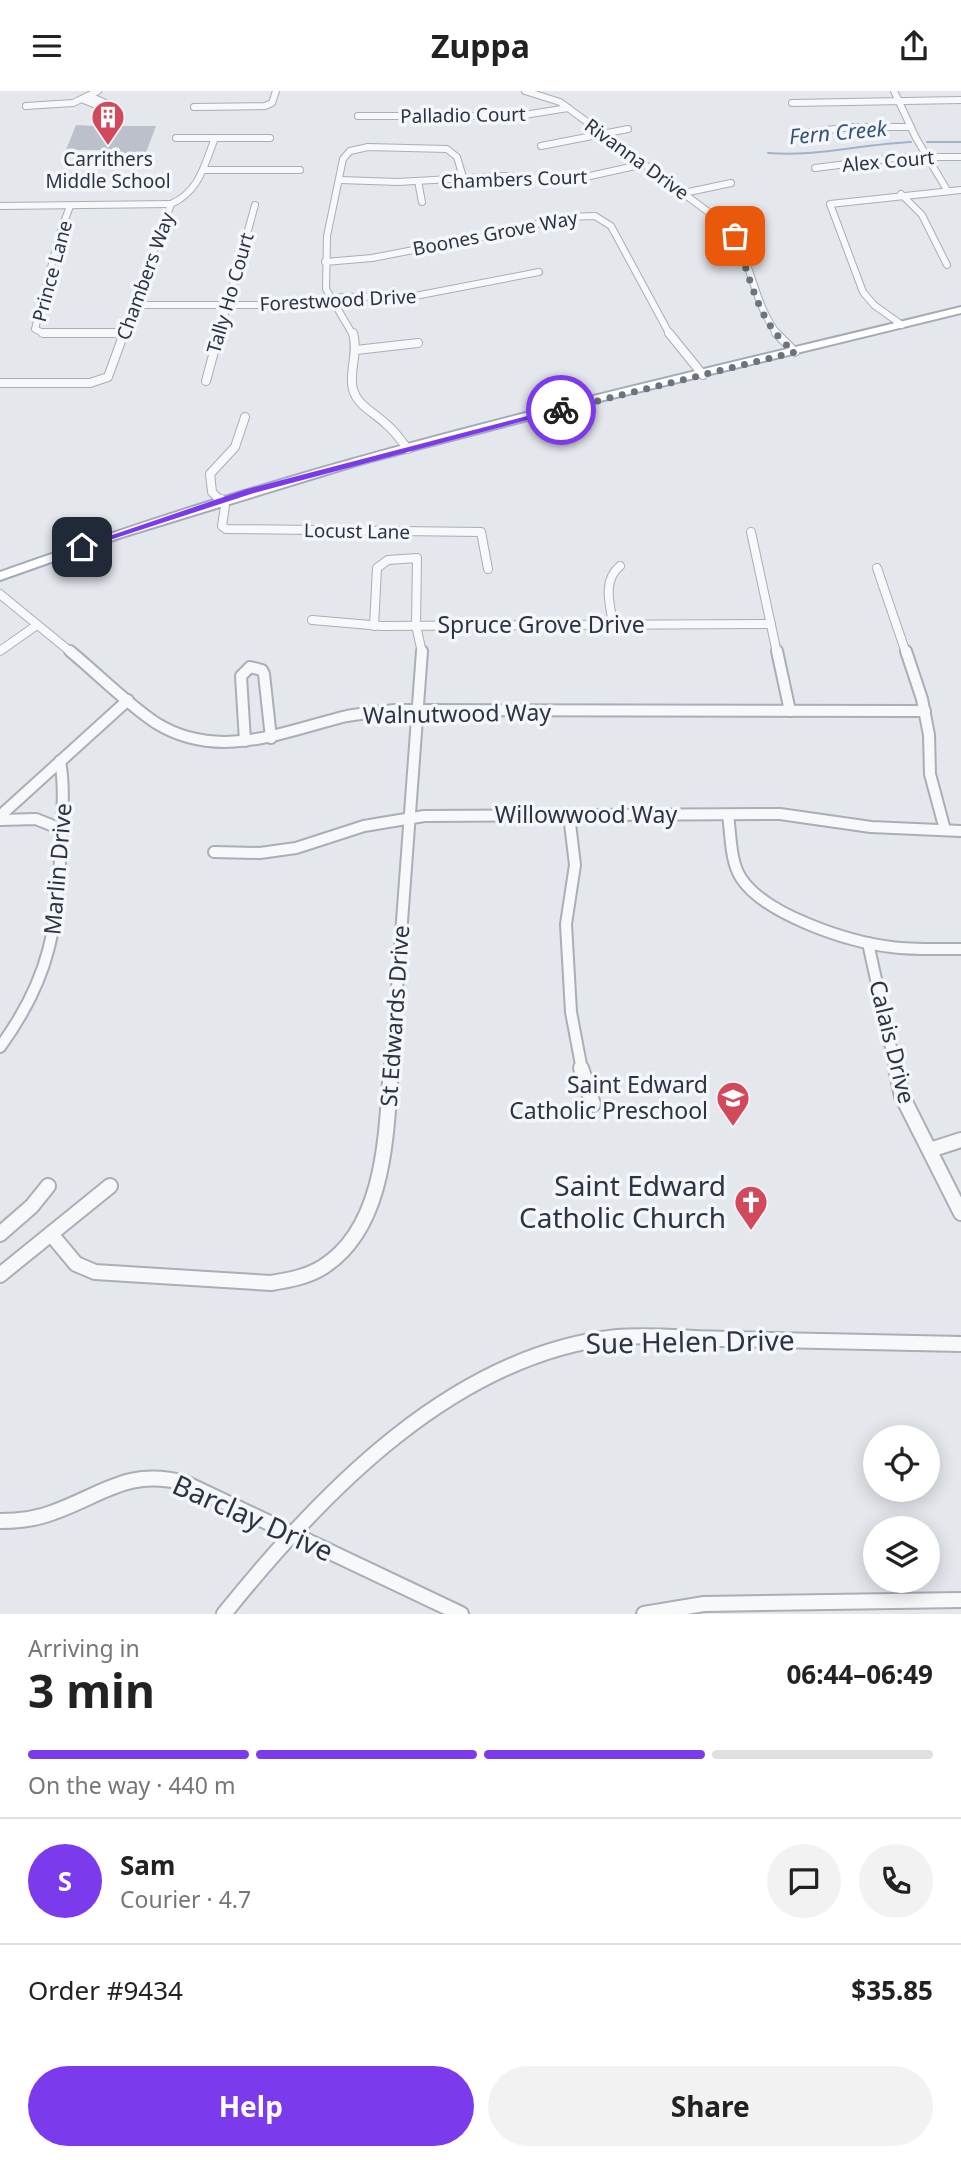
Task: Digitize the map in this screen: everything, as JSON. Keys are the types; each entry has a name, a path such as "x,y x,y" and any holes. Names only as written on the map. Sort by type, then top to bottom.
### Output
{"main road":[{"path":"0,576 221,499 408,449 961,310"}],"street":[{"path":"26,106 84,100 99,91"},
{"path":"194,107 265,106 272,103 276,91"},
{"name":"Rivanna Drive","path":"525,91 547,96 568,108 684,193 732,232 766,322 781,341 795,352"},
{"path":"817,91 822,100"},
{"path":"894,91 926,156 947,190"},
{"path":"84,100 96,105 105,103 92,97"},
{"path":"792,103 822,100 961,100"},
{"name":"Palladio Court","path":"358,116 507,116 568,108"},
{"path":"802,133 851,127 911,127"},
{"path":"541,146 628,129"},
{"path":"176,138 270,138"},
{"name":"Chambers Way","path":"0,383 99,382 109,375 171,204 194,191 215,138"},
{"path":"408,449 387,424 367,409 355,395 351,382 356,350 351,324 330,299 326,289 328,226 343,159 348,152 368,147 447,149 457,157 463,177"},
{"name":"Alex Court","path":"815,168 926,156 961,157"},
{"name":"Chambers Court","path":"340,180 418,181 504,176 572,180 644,164"},
{"path":"204,170 300,170"},
{"path":"418,181 422,202"},
{"path":"684,193 731,183"},
{"path":"902,325 874,305 863,292 830,204 901,194 961,190"},
{"path":"901,194 922,215 947,265"},
{"path":"0,206 171,204"},
{"name":"Tally Ho Court","path":"206,381 254,205"},
{"name":"Prince Lane","path":"70,206 60,233 35,329 45,334 124,333"},
{"name":"Boones Grove Way","path":"325,263 372,258 497,234 565,217 595,216 611,226 666,333 680,353 703,375"},
{"name":"Forestwood Drive","path":"134,305 282,305 330,299 415,296 539,272"},
{"path":"356,350 418,343"},
{"path":"221,499 212,492 210,474 235,447 245,417"},
{"name":"Locust Lane","path":"221,499 225,506 222,526 226,529 481,532 485,538 484,565 488,569"},
{"path":"751,532 790,711"},
{"name":"St Edwards Drive","path":"51,1234 76,1264 95,1272 257,1283 286,1280 308,1273 346,1247 366,1217 384,1146 411,818 416,711 423,656 416,625 417,558 388,560 377,568 374,626"},
{"path":"613,624 608,579 613,570 620,566"},
{"path":"877,568 925,711 930,774 945,831"},
{"name":"Walnutwood Way","path":"0,594 156,723 180,735 202,741 271,738 362,713 925,711"},
{"name":"Spruce Grove Drive","path":"312,620 374,626 771,624"},
{"path":"0,651 37,625"},
{"path":"245,741 241,676 250,667 262,670 264,674 271,738"},
{"path":"0,818 128,700"},
{"name":"Marlin Drive","path":"0,1047 34,995 55,936 65,796 60,761"},
{"path":"569,815 575,865 566,924 571,1011 581,1068 593,1104"},
{"name":"Willowwood Way","path":"214,852 260,853 296,848 364,826 411,818 569,815 807,816 871,827 961,831"},
{"path":"728,815 739,873 757,896 776,908 868,943 890,947 961,949"},
{"path":"0,818 36,819 61,829"},
{"name":"Calais Drive","path":"868,943 902,1097 961,1213"},
{"path":"930,1150 961,1140"},
{"path":"0,1234 32,1206 48,1186"},
{"path":"0,1275 110,1186"},
{"name":"Sue Helen Drive","path":"224,1614 291,1533 352,1473 418,1422 488,1378 540,1353 578,1342 618,1337 961,1344"},
{"name":"Barclay Drive","path":"0,1521 39,1517 56,1512 115,1483 132,1478 161,1477 186,1483 461,1614"},
{"path":"644,1614 704,1604 961,1600"}],"building":[{"name":"Carrithers Middle School","path":"76,125 156,126 142,163 95,164 105,150 66,150"}],"waterway":[{"name":"Fern Creek","path":"768,153 822,152 911,142"},
{"name":"Fern Creek","path":"927,142 961,142"}],"way so far":[{"path":"561,410 795,352 781,341 766,322 735,236"}],"place":[{"name":"Carrithers Middle School","path":"108,147"},
{"name":"Saint Edward Catholic Preschool","path":"733,1128"},
{"name":"Saint Edward Catholic Church","path":"751,1232"}],"route":[{"path":"82,547 250,491 561,410"}]}
